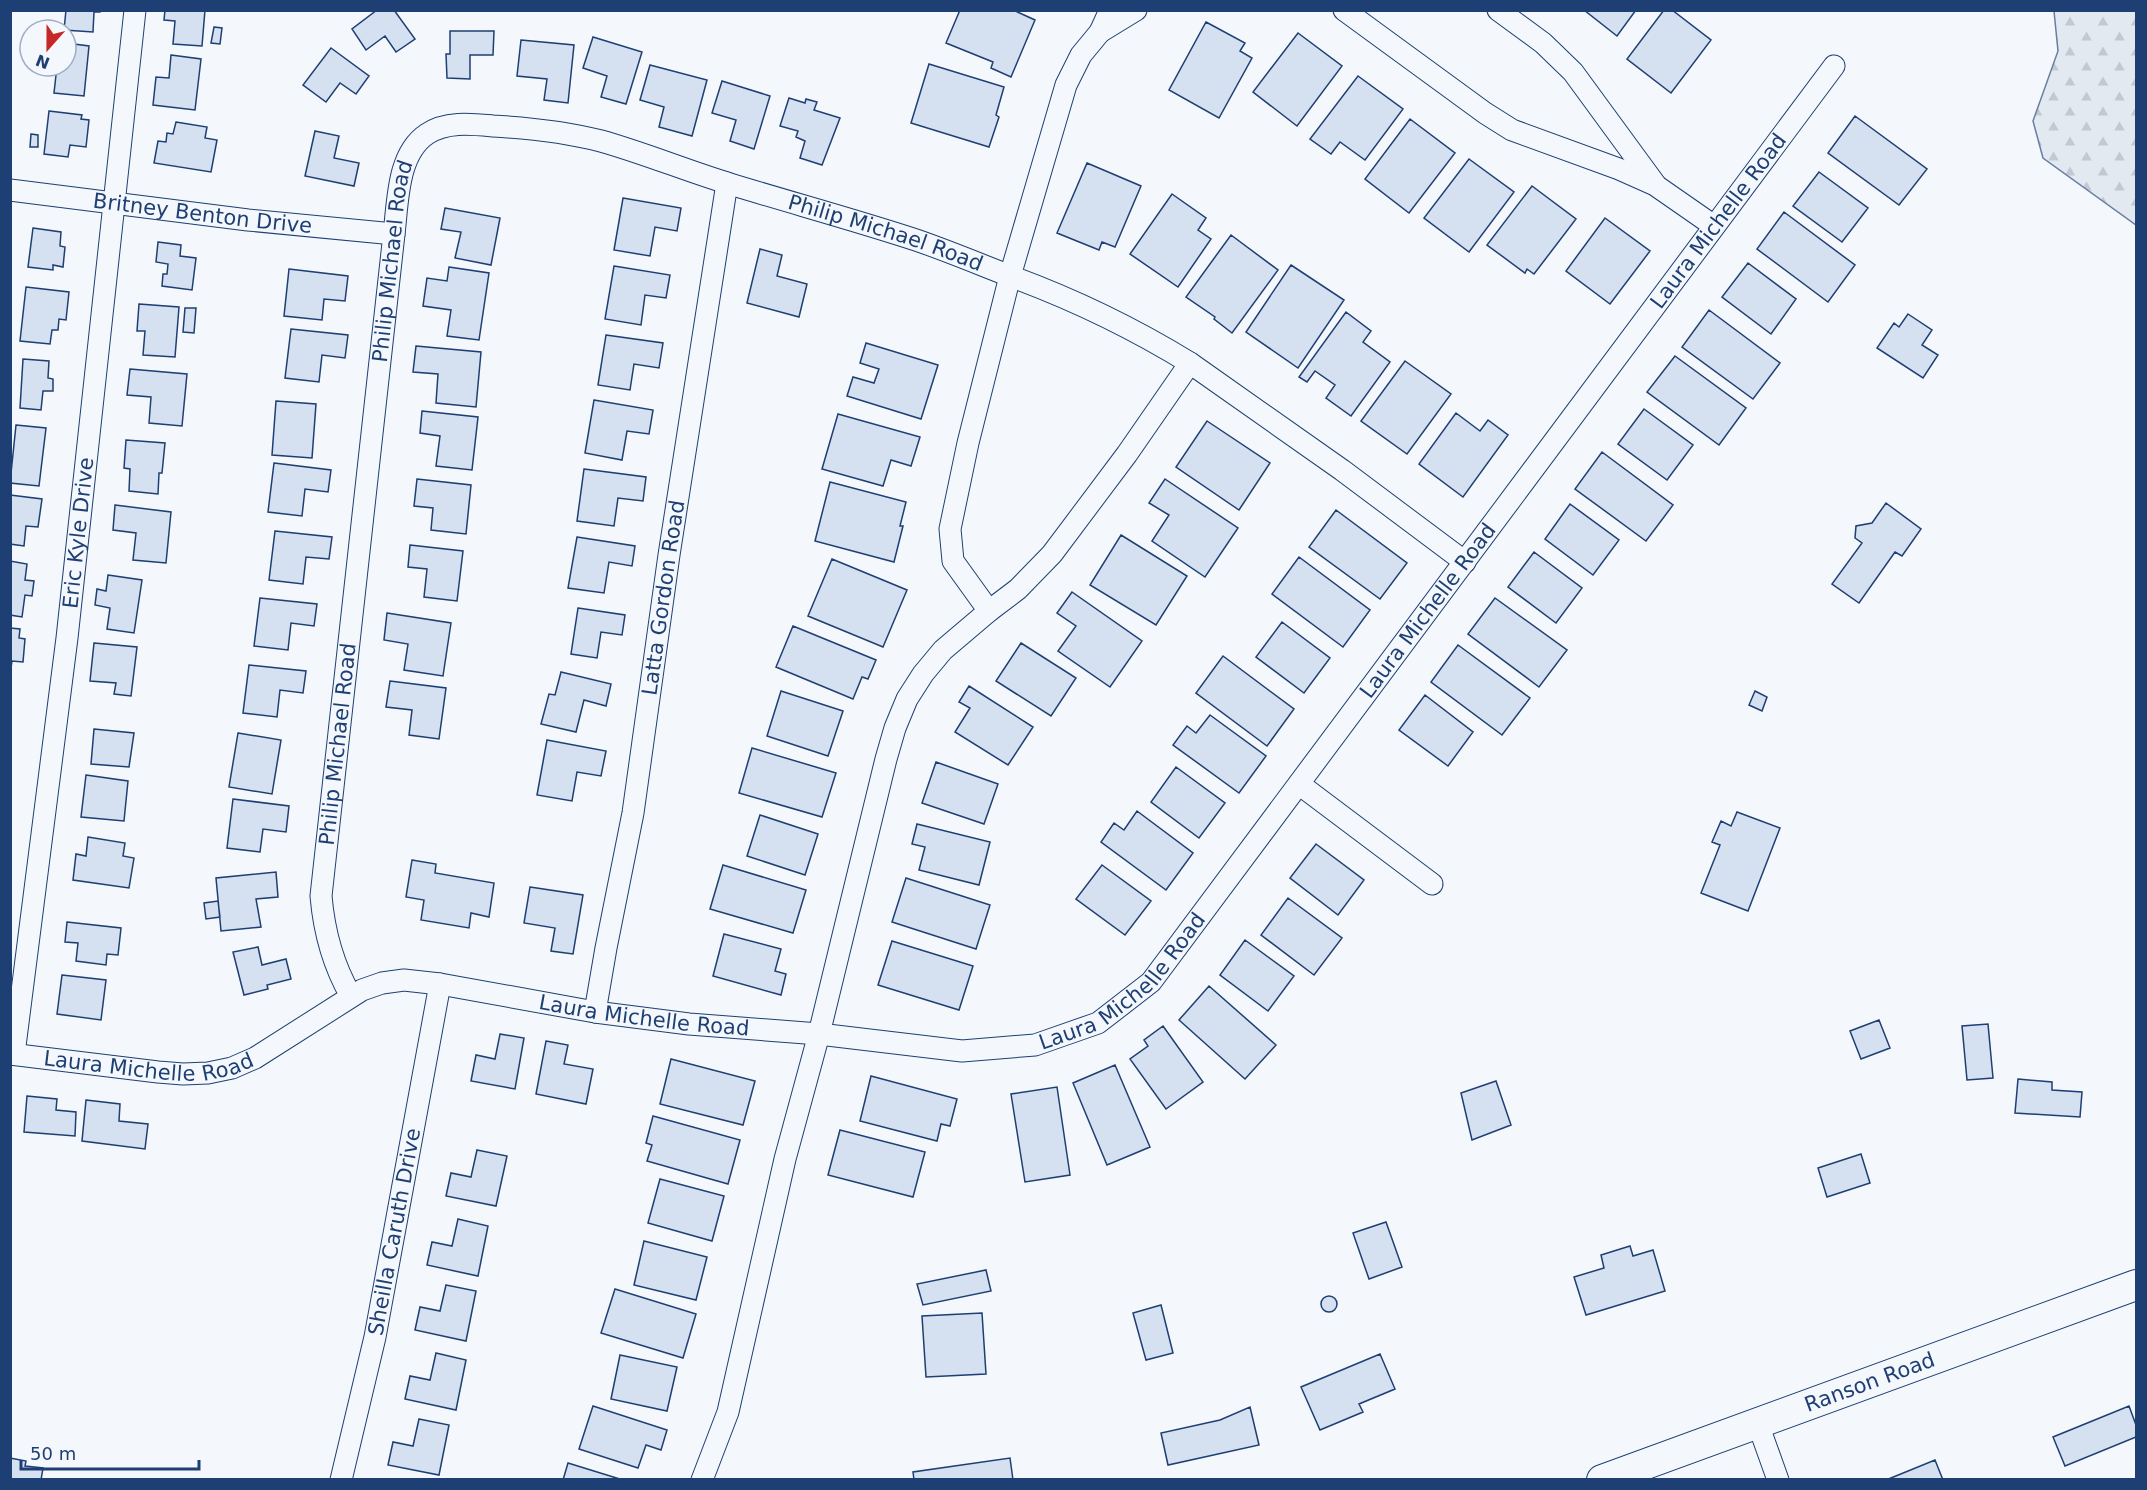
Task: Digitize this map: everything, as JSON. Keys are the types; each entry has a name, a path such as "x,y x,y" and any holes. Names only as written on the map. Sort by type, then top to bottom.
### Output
{"street":[{"name":"Eric Kyle Drive","path":"12,1054 67,638 135,10"},
{"path":"989,611 953,561 950,529 968,444 1010,276 1066,85 1081,55 1100,32 1110,10"},
{"path":"1100,32 1137,10"},
{"path":"1344,10 1485,113 1512,130 1619,169 1655,185 1714,226"},
{"path":"1498,10 1543,43 1573,72 1655,185"},
{"name":"Laura Michelle Road","path":"12,1054 167,1073 208,1074 232,1068 255,1058 351,996 382,982 404,980 440,984 595,1012 689,1024 819,1034 962,1051 1035,1045 1098,1023 1150,981 1834,66"},
{"name":"Philip Michael Road","path":"351,996 343,983 329,943 323,923 321,896 394,234 406,161 415,145 427,133 446,126 468,124 520,128 602,142 727,183 919,241 1066,297 1159,344 1190,363 1342,470 1465,562"},
{"name":"Latta Gordon Road","path":"595,1012 633,813 669,555 727,183"},
{"name":"Britney Benton Drive","path":"10,190 113,204 394,234"},
{"path":"702,1479 728,1412 785,1159 819,1034 886,759 907,699 943,650 1018,589 1052,554 1127,454 1190,363"},
{"path":"1299,784 1432,884"},
{"name":"Sheilla Caruth Drive","path":"341,1479 375,1337 440,984"},
{"name":"Ranson Road","path":"1602,1479 2136,1286"},
{"path":"1758,1424 1778,1479"}],"green space":[{"path":"2054,11 2136,11 2136,225 2043,158 2033,121 2058,51"}],"building":[{"path":"66,10 100,10 100,12 94,12 93,32 78,31 78,18 65,18"},
{"path":"165,10 205,10 202,46 173,44 175,21 164,20"},
{"path":"377,10 394,10 415,39 396,52 385,36 366,50 352,29"},
{"path":"960,10 1013,10 1035,20 1011,77 991,68 993,62 946,43"},
{"path":"1584,10 1636,10 1617,36"},
{"path":"1664,10 1672,10 1711,40 1671,93 1627,59"},
{"path":"1206,22 1245,43 1240,51 1252,58 1219,118 1169,90"},
{"path":"214,27 222,28 220,44 211,43"},
{"path":"450,31 494,31 493,55 470,55 470,79 447,78 446,54 450,54"},
{"path":"1298,33 1342,66 1297,126 1253,92"},
{"path":"593,37 642,52 626,104 601,97 607,76 583,68"},
{"path":"521,40 574,45 568,103 544,100 547,79 517,76"},
{"path":"78,45 89,46 84,96 54,93 56,78 78,78"},
{"path":"331,48 369,76 356,94 340,83 326,102 303,85"},
{"path":"171,55 201,59 195,110 153,105 156,77 169,78"},
{"path":"929,64 1004,87 996,115 999,117 989,147 911,123"},
{"path":"650,65 707,80 692,136 659,127 664,107 640,100"},
{"path":"1358,76 1403,109 1365,160 1340,142 1331,154 1310,139"},
{"path":"722,81 770,96 754,149 730,141 736,120 712,113"},
{"path":"789,98 805,103 806,99 817,102 814,110 840,118 822,165 800,158 805,141 796,137 798,131 780,126"},
{"path":"49,111 82,115 81,119 89,120 86,147 70,145 68,157 44,154"},
{"path":"1855,116 1927,169 1899,205 1828,153"},
{"path":"1410,119 1455,153 1409,213 1365,179"},
{"path":"176,122 207,127 205,138 217,140 211,172 154,163 158,141 166,142 167,133 173,134"},
{"path":"315,131 339,136 334,158 359,163 354,186 305,176"},
{"path":"31,134 38,135 38,147 30,147"},
{"path":"1469,159 1514,192 1469,252 1424,218"},
{"path":"1087,163 1141,186 1115,247 1102,242 1099,250 1057,233"},
{"path":"1819,172 1868,208 1842,242 1793,206"},
{"path":"1532,186 1576,219 1534,274 1527,269 1525,273 1487,245"},
{"path":"1172,194 1206,218 1198,230 1211,239 1178,287 1130,254"},
{"path":"623,198 681,208 677,231 655,227 650,256 614,250"},
{"path":"445,208 500,218 491,265 455,258 461,232 441,229"},
{"path":"1784,212 1855,265 1828,302 1757,249"},
{"path":"1605,218 1650,251 1610,304 1566,271"},
{"path":"33,228 61,232 60,246 65,247 63,267 53,265 53,270 28,267"},
{"path":"1231,235 1278,270 1232,333 1214,319 1215,317 1186,297"},
{"path":"158,242 181,245 180,256 196,258 192,290 162,286 163,274 167,274 168,264 156,262"},
{"path":"760,249 782,255 777,276 807,284 799,317 747,303"},
{"path":"1748,263 1796,299 1771,334 1722,297"},
{"path":"1291,265 1344,300 1298,368 1246,332"},
{"path":"614,266 670,275 666,298 645,295 641,325 605,319"},
{"path":"449,267 489,273 479,340 447,336 451,310 423,306 427,278 447,281"},
{"path":"289,269 348,276 345,301 324,299 322,320 284,316"},
{"path":"26,287 69,292 66,320 59,319 58,330 52,330 50,344 20,341"},
{"path":"139,304 179,307 175,357 143,355 145,331 137,331"},
{"path":"185,308 196,308 194,333 183,332"},
{"path":"1709,310 1780,363 1753,399 1682,347"},
{"path":"1346,312 1371,331 1363,342 1390,362 1351,416 1326,398 1335,385 1315,371 1307,382 1299,377"},
{"path":"1908,314 1932,330 1922,345 1938,355 1923,378 1877,348 1894,323 1899,327"},
{"path":"291,329 348,335 345,358 322,355 319,382 285,378"},
{"path":"606,335 663,343 659,368 634,364 630,390 598,385"},
{"path":"866,343 938,365 921,419 847,396 853,377 874,383 879,369 860,363"},
{"path":"416,346 481,352 476,407 436,403 438,374 413,372"},
{"path":"1675,356 1746,408 1719,445 1647,392"},
{"path":"23,359 49,361 48,378 53,379 53,391 43,391 41,410 20,408"},
{"path":"1405,361 1451,394 1407,454 1361,421"},
{"path":"130,369 187,374 182,426 149,423 151,397 127,395"},
{"path":"594,400 653,410 649,434 627,431 622,460 585,453"},
{"path":"276,401 316,404 312,458 272,455"},
{"path":"1644,409 1693,445 1667,480 1618,444"},
{"path":"422,411 478,417 472,470 436,466 440,436 420,433"},
{"path":"1456,413 1480,431 1488,420 1508,435 1463,497 1419,464"},
{"path":"838,414 920,437 911,466 891,460 883,486 822,469"},
{"path":"1207,421 1270,463 1239,510 1176,467"},
{"path":"16,425 46,428 39,486 10,483"},
{"path":"126,440 165,443 162,473 159,473 158,494 129,491 130,469 124,468"},
{"path":"1602,452 1673,505 1646,541 1575,489"},
{"path":"274,463 331,470 328,492 305,489 302,516 268,512"},
{"path":"584,469 646,477 643,501 618,498 614,526 577,521"},
{"path":"417,479 471,485 466,534 431,530 433,508 414,506"},
{"path":"1165,479 1238,528 1205,577 1152,541 1169,515 1149,503"},
{"path":"830,482 906,502 894,562 815,541"},
{"path":"10,495 42,499 38,527 26,526 24,546 10,544"},
{"path":"1886,503 1921,529 1902,556 1895,552 1859,603 1832,584 1862,543 1855,538 1856,526 1872,523"},
{"path":"1570,504 1619,540 1593,575 1545,539"},
{"path":"115,505 171,512 166,563 133,560 136,533 113,530"},
{"path":"1336,510 1407,563 1380,599 1309,547"},
{"path":"275,531 332,537 329,559 306,557 303,584 269,580"},
{"path":"1121,535 1187,576 1156,625 1090,585"},
{"path":"577,537 635,546 632,566 609,562 604,593 568,588"},
{"path":"410,545 463,551 457,601 424,597 427,569 408,567"},
{"path":"1534,552 1582,588 1556,623 1508,587"},
{"path":"1299,557 1370,610 1343,647 1272,594"},
{"path":"832,559 907,590 883,647 808,616"},
{"path":"10,561 27,564 25,580 34,581 32,596 25,595 22,617 10,615"},
{"path":"108,575 142,580 134,633 107,629 110,608 95,605 97,589 106,591"},
{"path":"1072,592 1142,641 1110,687 1058,651 1076,626 1057,613"},
{"path":"260,598 317,604 314,626 291,623 288,650 254,646"},
{"path":"1495,598 1567,650 1539,687 1468,634"},
{"path":"578,608 625,615 622,635 601,632 597,658 571,654"},
{"path":"387,613 451,623 443,676 404,670 408,644 384,640"},
{"path":"1282,622 1330,658 1304,693 1256,657"},
{"path":"793,626 876,660 868,679 862,677 853,699 776,667"},
{"path":"10,628 20,629 19,638 25,639 23,662 12,661 10,675"},
{"path":"94,643 137,647 131,696 114,694 116,683 90,681"},
{"path":"1021,643 1076,678 1051,716 996,681"},
{"path":"1458,645 1530,698 1502,735 1431,682"},
{"path":"1223,656 1294,709 1267,746 1196,693"},
{"path":"249,665 306,671 303,693 280,690 277,717 243,713"},
{"path":"561,672 611,684 606,706 584,700 576,732 541,724 549,694 555,695"},
{"path":"390,681 446,688 439,739 409,735 412,710 386,707"},
{"path":"969,686 1033,727 1008,765 955,732 970,708 959,702"},
{"path":"781,691 843,711 828,756 767,736"},
{"path":"1755,691 1767,697 1762,711 1749,705"},
{"path":"1425,695 1473,732 1448,766 1399,730"},
{"path":"1210,715 1266,756 1239,793 1173,745 1187,726 1196,733"},
{"path":"94,729 134,733 129,767 91,764"},
{"path":"238,733 281,740 272,794 229,787"},
{"path":"547,740 606,751 601,776 577,772 572,801 537,795"},
{"path":"752,748 836,773 822,817 739,793"},
{"path":"936,762 998,784 984,824 922,803"},
{"path":"1176,767 1225,803 1199,838 1151,802"},
{"path":"86,775 128,781 124,821 81,817"},
{"path":"233,799 289,806 286,832 263,829 260,852 227,848"},
{"path":"1137,811 1193,853 1166,890 1101,842 1114,823 1124,830"},
{"path":"1737,812 1780,828 1748,911 1701,893 1720,845 1712,842 1721,821 1731,826"},
{"path":"760,815 818,834 805,875 747,856"},
{"path":"917,824 990,842 979,885 919,870 925,847 912,844"},
{"path":"88,837 125,843 123,856 134,858 129,888 73,880 76,854 86,856"},
{"path":"1316,844 1364,880 1338,915 1290,878"},
{"path":"412,860 436,864 435,873 494,883 489,917 471,913 469,928 421,920 424,900 406,897"},
{"path":"723,865 806,890 793,933 710,909"},
{"path":"1102,865 1151,901 1125,935 1076,899"},
{"path":"276,872 278,897 256,899 261,927 221,931 216,878"},
{"path":"906,878 990,905 976,949 892,922"},
{"path":"530,887 583,895 573,954 551,951 555,928 524,923"},
{"path":"1288,898 1342,938 1314,975 1261,935"},
{"path":"218,901 220,917 206,919 204,903"},
{"path":"67,922 121,928 118,955 107,954 106,965 76,961 78,943 65,942"},
{"path":"724,934 781,949 775,971 786,974 781,995 713,976"},
{"path":"1245,940 1294,976 1268,1011 1220,975"},
{"path":"892,941 973,966 959,1010 878,985"},
{"path":"258,947 262,965 286,959 291,979 267,985 268,989 244,995 233,952"},
{"path":"62,975 106,980 101,1020 57,1014"},
{"path":"1209,986 1276,1045 1245,1079 1179,1020"},
{"path":"1879,1020 1890,1048 1861,1059 1850,1031"},
{"path":"1988,1024 1993,1078 1967,1080 1962,1026"},
{"path":"1163,1026 1203,1082 1166,1109 1130,1059 1148,1046 1144,1040"},
{"path":"500,1034 524,1038 515,1089 471,1081 476,1055 495,1059"},
{"path":"546,1041 568,1045 564,1064 593,1069 586,1104 536,1094"},
{"path":"671,1059 755,1081 743,1125 660,1104"},
{"path":"1115,1065 1150,1147 1107,1165 1073,1083"},
{"path":"871,1076 957,1099 950,1126 941,1124 937,1141 860,1121"},
{"path":"2018,1079 2052,1082 2052,1090 2082,1092 2080,1117 2015,1113"},
{"path":"1496,1081 1511,1125 1472,1140 1461,1093"},
{"path":"1057,1087 1070,1175 1025,1182 1011,1094"},
{"path":"27,1096 57,1099 56,1110 76,1112 75,1136 24,1132"},
{"path":"86,1100 120,1104 119,1121 148,1124 145,1149 82,1141"},
{"path":"653,1116 740,1140 728,1184 647,1161 652,1145 646,1143"},
{"path":"840,1130 925,1152 913,1197 828,1175"},
{"path":"477,1150 507,1156 496,1206 446,1196 451,1173 471,1177"},
{"path":"1861,1154 1870,1183 1827,1197 1818,1168"},
{"path":"660,1179 724,1196 712,1241 648,1223"},
{"path":"458,1219 488,1226 478,1276 427,1265 432,1242 452,1246"},
{"path":"1386,1222 1402,1267 1369,1279 1353,1233"},
{"path":"644,1241 707,1257 696,1300 634,1285"},
{"path":"1630,1246 1633,1256 1653,1250 1665,1291 1586,1315 1574,1277 1604,1268 1601,1255"},
{"path":"986,1270 991,1291 923,1305 917,1284"},
{"path":"446,1285 476,1291 466,1341 415,1330 420,1307 440,1311"},
{"path":"615,1289 696,1314 683,1358 601,1333"},
{"path":"1329,1296 1335,1298 1337,1304 1335,1310 1329,1312 1323,1310 1321,1304 1323,1298"},
{"path":"1161,1305 1173,1353 1146,1360 1133,1313"},
{"path":"982,1313 986,1374 926,1377 922,1316"},
{"path":"436,1353 466,1360 456,1410 405,1399 410,1376 430,1380"},
{"path":"1380,1354 1395,1389 1359,1404 1363,1412 1320,1430 1301,1387"},
{"path":"620,1355 677,1367 667,1411 611,1399"},
{"path":"593,1406 667,1430 661,1450 646,1445 638,1468 579,1449"},
{"path":"2129,1406 2136,1425 2136,1437 2065,1466 2053,1437"},
{"path":"1250,1407 1259,1445 1168,1465 1161,1433 1220,1420"},
{"path":"419,1419 449,1425 439,1475 388,1465 393,1442 413,1446"},
{"path":"10,1458 26,1461 25,1466 43,1468 41,1480 10,1480"},
{"path":"1010,1458 1013,1480 914,1480 913,1472"},
{"path":"1935,1460 1943,1480 1886,1480"},
{"path":"568,1463 623,1480 563,1480"}]}
